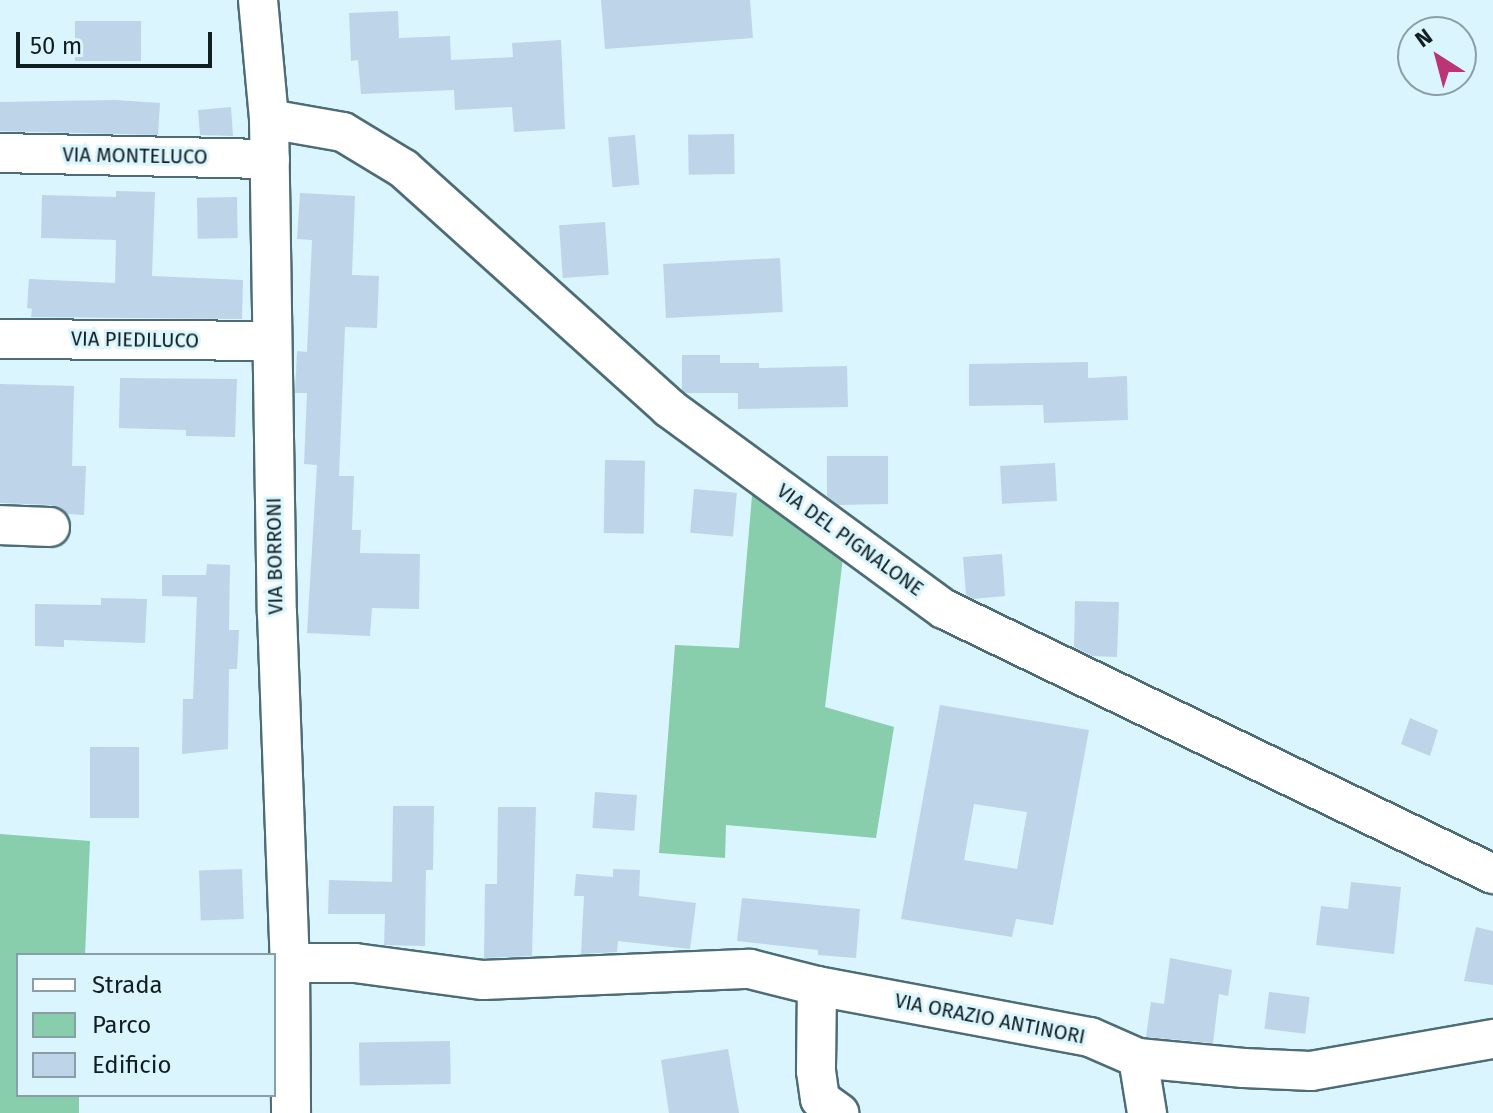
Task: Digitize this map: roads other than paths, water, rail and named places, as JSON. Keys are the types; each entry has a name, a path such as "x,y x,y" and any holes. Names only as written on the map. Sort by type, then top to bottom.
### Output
{"street":[{"name":"VIA BORRONI","path":"258,0 269,119 271,341 290,963 291,1113"},
{"name":"VIA DEL PIGNALONE","path":"269,119 343,132 404,169 669,408 944,609 1493,874"},
{"name":"VIA MONTELUCO","path":"0,153 270,159"},
{"name":"VIA PIEDILUCO","path":"0,339 271,341"},
{"path":"0,525 50,527"},
{"name":"VIA ORAZIO ANTINORI","path":"290,963 355,963 483,980 750,969 817,986 1090,1037 1138,1058 1311,1071 1493,1039"},
{"path":"817,986 816,1071 822,1108"},
{"path":"1138,1058 1147,1113"}]}
